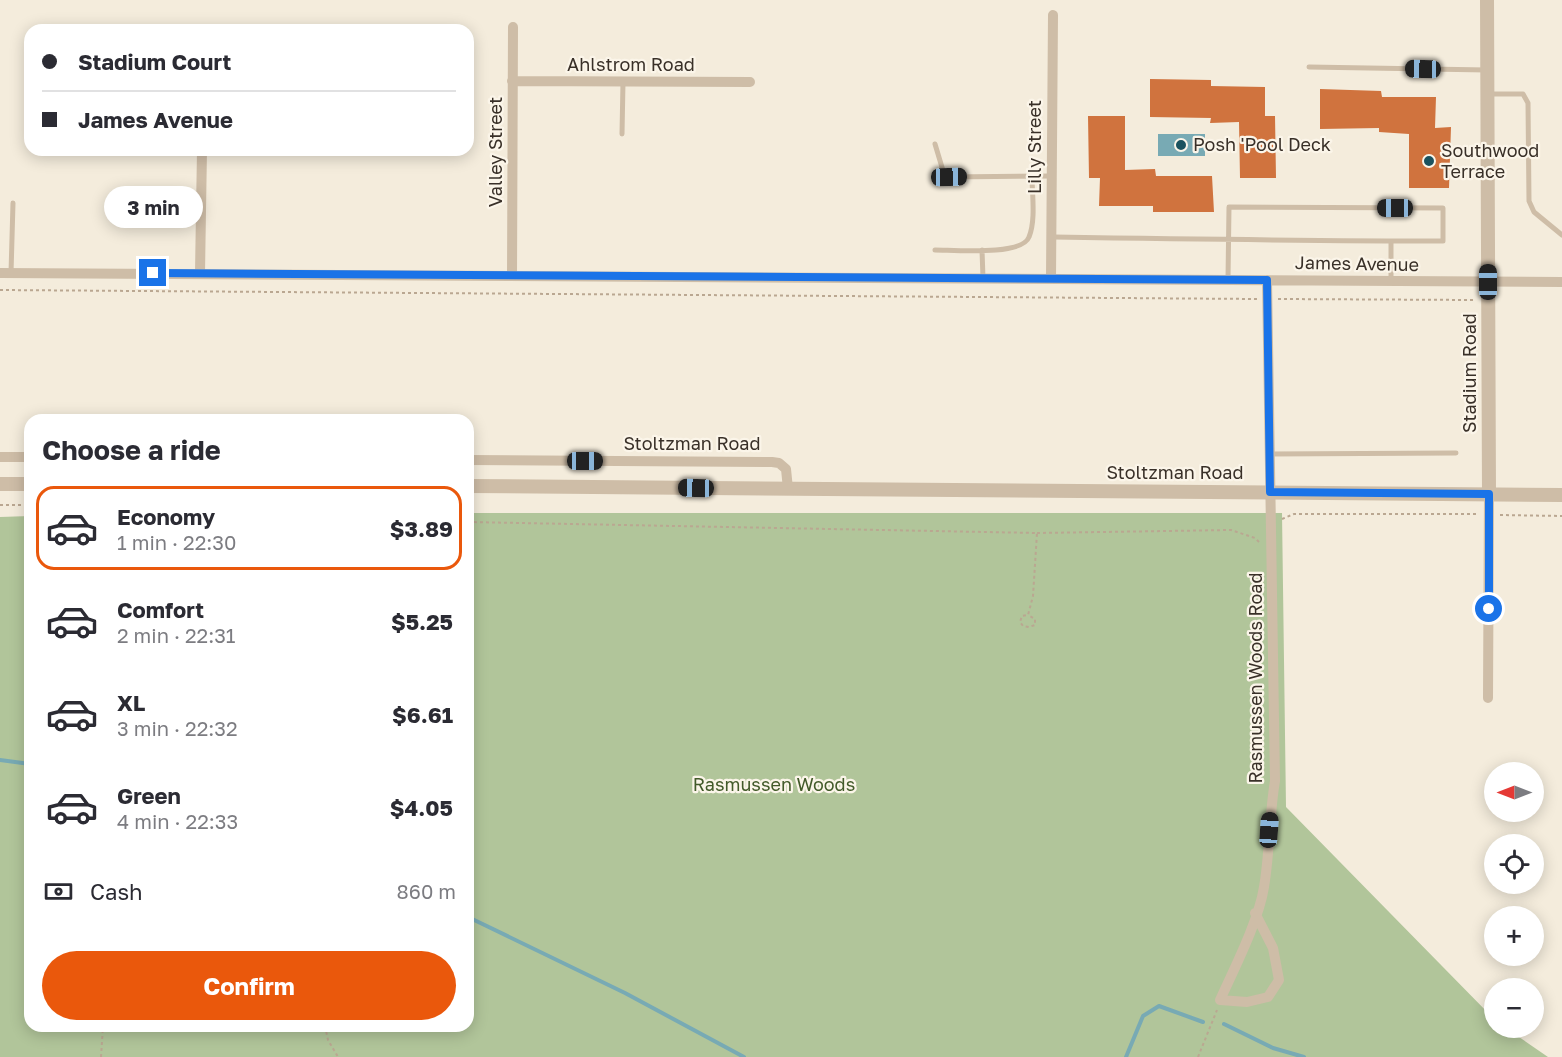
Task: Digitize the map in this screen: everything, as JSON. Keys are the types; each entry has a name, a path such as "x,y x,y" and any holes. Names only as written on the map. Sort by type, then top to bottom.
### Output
{"street":[{"name":"Stadium Road","path":"1487,0 1489,494"},
{"name":"Lilly Street","path":"1051,278 1053,15"},
{"name":"Valley Street","path":"512,276 513,27"},
{"name":"Ahlstrom Road","path":"512,81 750,82"},
{"path":"200,273 202,156"},
{"name":"James Avenue","path":"5,273 1562,282"},
{"name":"Rasmussen Woods Road","path":"1220,1000 1264,889 1270,810 1275,781 1267,280"},
{"path":"0,457 24,457"},
{"name":"Stoltzman Road","path":"474,460 772,462 779,463 786,469 788,489"},
{"path":"0,484 24,484"},
{"name":"Stoltzman Road","path":"474,486 1562,495"},
{"path":"1488,698 1489,494"},
{"path":"1220,1000 1247,1002 1268,997 1279,980 1274,948 1256,913"}],"lane":[{"path":"1309,67 1488,70"},
{"path":"622,134 623,81"},
{"path":"1488,94 1523,94 1528,104 1529,201 1534,212 1562,235"},
{"path":"935,144 944,174 949,177 1052,176"},
{"path":"935,250 1015,248 1027,242 1031,226 1032,176"},
{"path":"5,273 13,203"},
{"path":"1052,237 1228,239 1391,241 1443,241 1443,208 1229,207 1228,239 1228,279"},
{"path":"1391,241 1391,281"},
{"path":"982,250 983,278"},
{"path":"1269,454 1456,453"}],"path":[{"path":"0,290 1488,300"},
{"path":"0,506 24,505"},
{"path":"1278,520 1294,514 1562,516"},
{"path":"474,522 1037,533 1231,530 1255,538 1271,555"},
{"path":"1028,615 1033,596 1037,533"},
{"path":"1028,615 1035,620 1035,625 1023,626 1020,622 1022,616 1028,615"},
{"path":"1200,1057 1220,1000"},
{"path":"101,1057 103,1032"},
{"path":"326,1032 328,1040 338,1057"}],"green space":[{"name":"Rasmussen Woods","path":"474,513 1282,513 1286,807 1484,1009 1484,1038 1520,1038 1548,1057 0,1057 0,517 24,516 24,1032 474,1032"}],"water":[{"name":"Posh 'Pool Deck","path":"1158,134 1205,134 1205,156 1158,156"}],"building":[{"path":"1150,79 1211,80 1211,86 1265,87 1265,116 1275,116 1276,178 1240,178 1239,122 1210,123 1211,118 1150,117"},
{"name":"Southwood Terrace","path":"1320,89 1381,91 1382,97 1436,97 1435,128 1451,127 1449,188 1409,188 1409,134 1379,132 1379,128 1320,129"},
{"path":"1088,116 1125,116 1125,170 1155,169 1156,176 1212,176 1214,212 1153,212 1153,206 1099,206 1100,178 1089,178"}],"waterway":[{"path":"0,760 24,763"},
{"path":"474,920 625,993 744,1057"},
{"path":"1126,1057 1143,1016 1159,1006 1203,1022"},
{"path":"1224,1024 1273,1048 1304,1057"}],"place":[{"name":"Posh 'Pool Deck","path":"1181,145"},
{"name":"Southwood Terrace","path":"1429,161"}],"route":[{"path":"153,273 1267,280 1270,492 1489,494 1489,609"}]}
